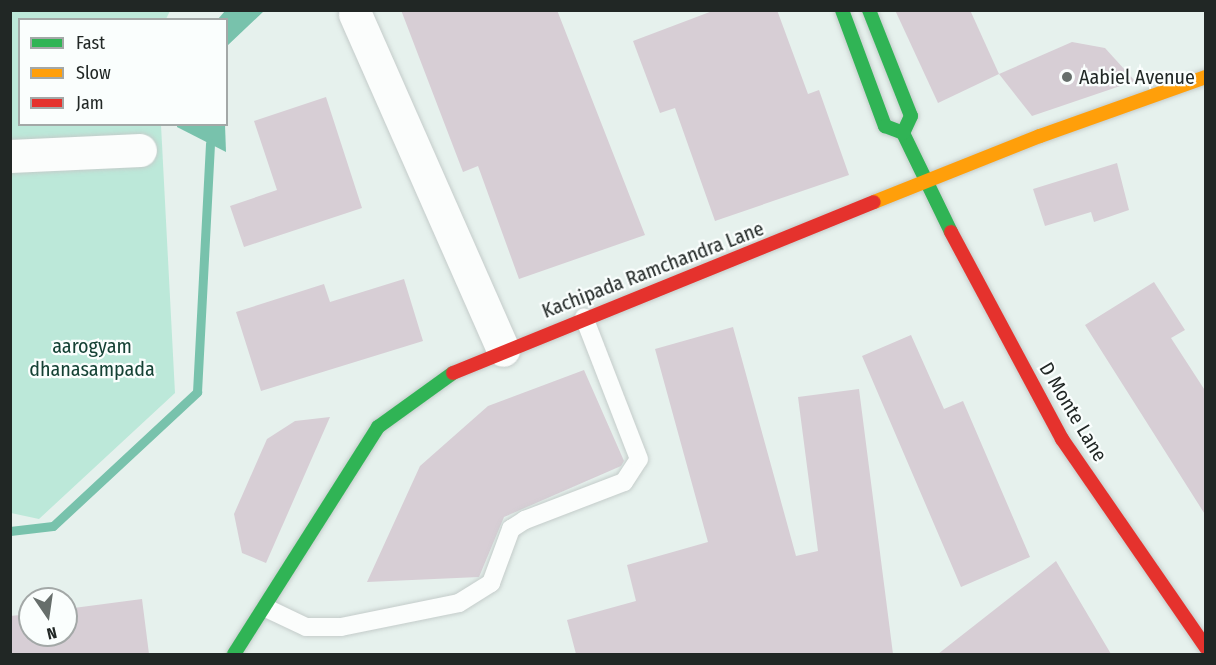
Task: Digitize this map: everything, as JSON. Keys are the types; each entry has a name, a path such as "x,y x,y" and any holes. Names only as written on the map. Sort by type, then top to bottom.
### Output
{"main road":[{"path":"842,10 885,126 903,133 911,116 869,10"},
{"name":"Kachipada Ramchandra Lane","path":"234,654 266,608 378,427 458,369 584,317 926,184 1040,136 1206,77"},
{"name":"D Monte Lane","path":"903,133 926,184 1062,440 1206,648"}],"street":[{"path":"355,14 503,351"},
{"path":"10,156 140,150"}],"lane":[{"path":"266,608 306,627 341,627 459,603 491,584 511,529 525,520 624,482 639,459 584,317"}],"green space":[{"name":"aarogyam dhanasampada","path":"10,11 170,11 166,18 18,18 18,126 161,126 175,393 39,519 11,513"}],"shaded area":[{"path":"225,10 264,11 228,45 228,18 219,18"},
{"path":"225,126 226,152 177,127"}],"building":[{"path":"401,10 557,10 645,235 519,279 478,166 463,172"},
{"path":"715,10 777,10 808,94 819,90 849,175 715,221 675,108 660,113 633,41"},
{"path":"895,10 970,10 999,74 938,103"},
{"name":"Aabiel Avenue","path":"1072,42 1105,48 1135,81 1032,116 999,74"},
{"path":"326,97 362,208 244,247 230,206 277,190 254,121"},
{"path":"1117,163 1129,210 1094,222 1091,212 1045,226 1033,189"},
{"path":"404,279 423,341 261,391 236,312 324,284 330,302"},
{"path":"1154,282 1185,330 1171,338 1206,392 1206,516 1085,325"},
{"path":"733,327 796,556 818,551 798,397 859,389 893,654 576,654 567,620 636,601 627,565 708,542 655,349"},
{"path":"911,335 944,409 963,401 1030,557 961,587 862,356"},
{"path":"584,370 624,461 621,466 504,517 479,577 367,582 420,466 488,406"},
{"path":"330,417 266,563 242,553 234,514 267,439 295,421"},
{"path":"1056,561 1111,654 938,654 1026,585"},
{"path":"142,599 149,654 10,654 10,616 18,615 18,647 78,647 78,607"}],"waterway":[{"path":"10,531 53,526 197,392 210,143"}],"traffic: fast":[{"path":"842,10 885,126 903,133 951,232"},
{"path":"869,10 911,116 903,133"},
{"path":"234,654 378,427 453,373"}],"traffic: slow":[{"path":"874,202 1040,136 1206,77"}],"traffic: jam":[{"path":"453,373 874,202"},
{"path":"951,232 1062,439 1206,648"}],"place":[{"name":"Aabiel Avenue","path":"1067,77"}]}
